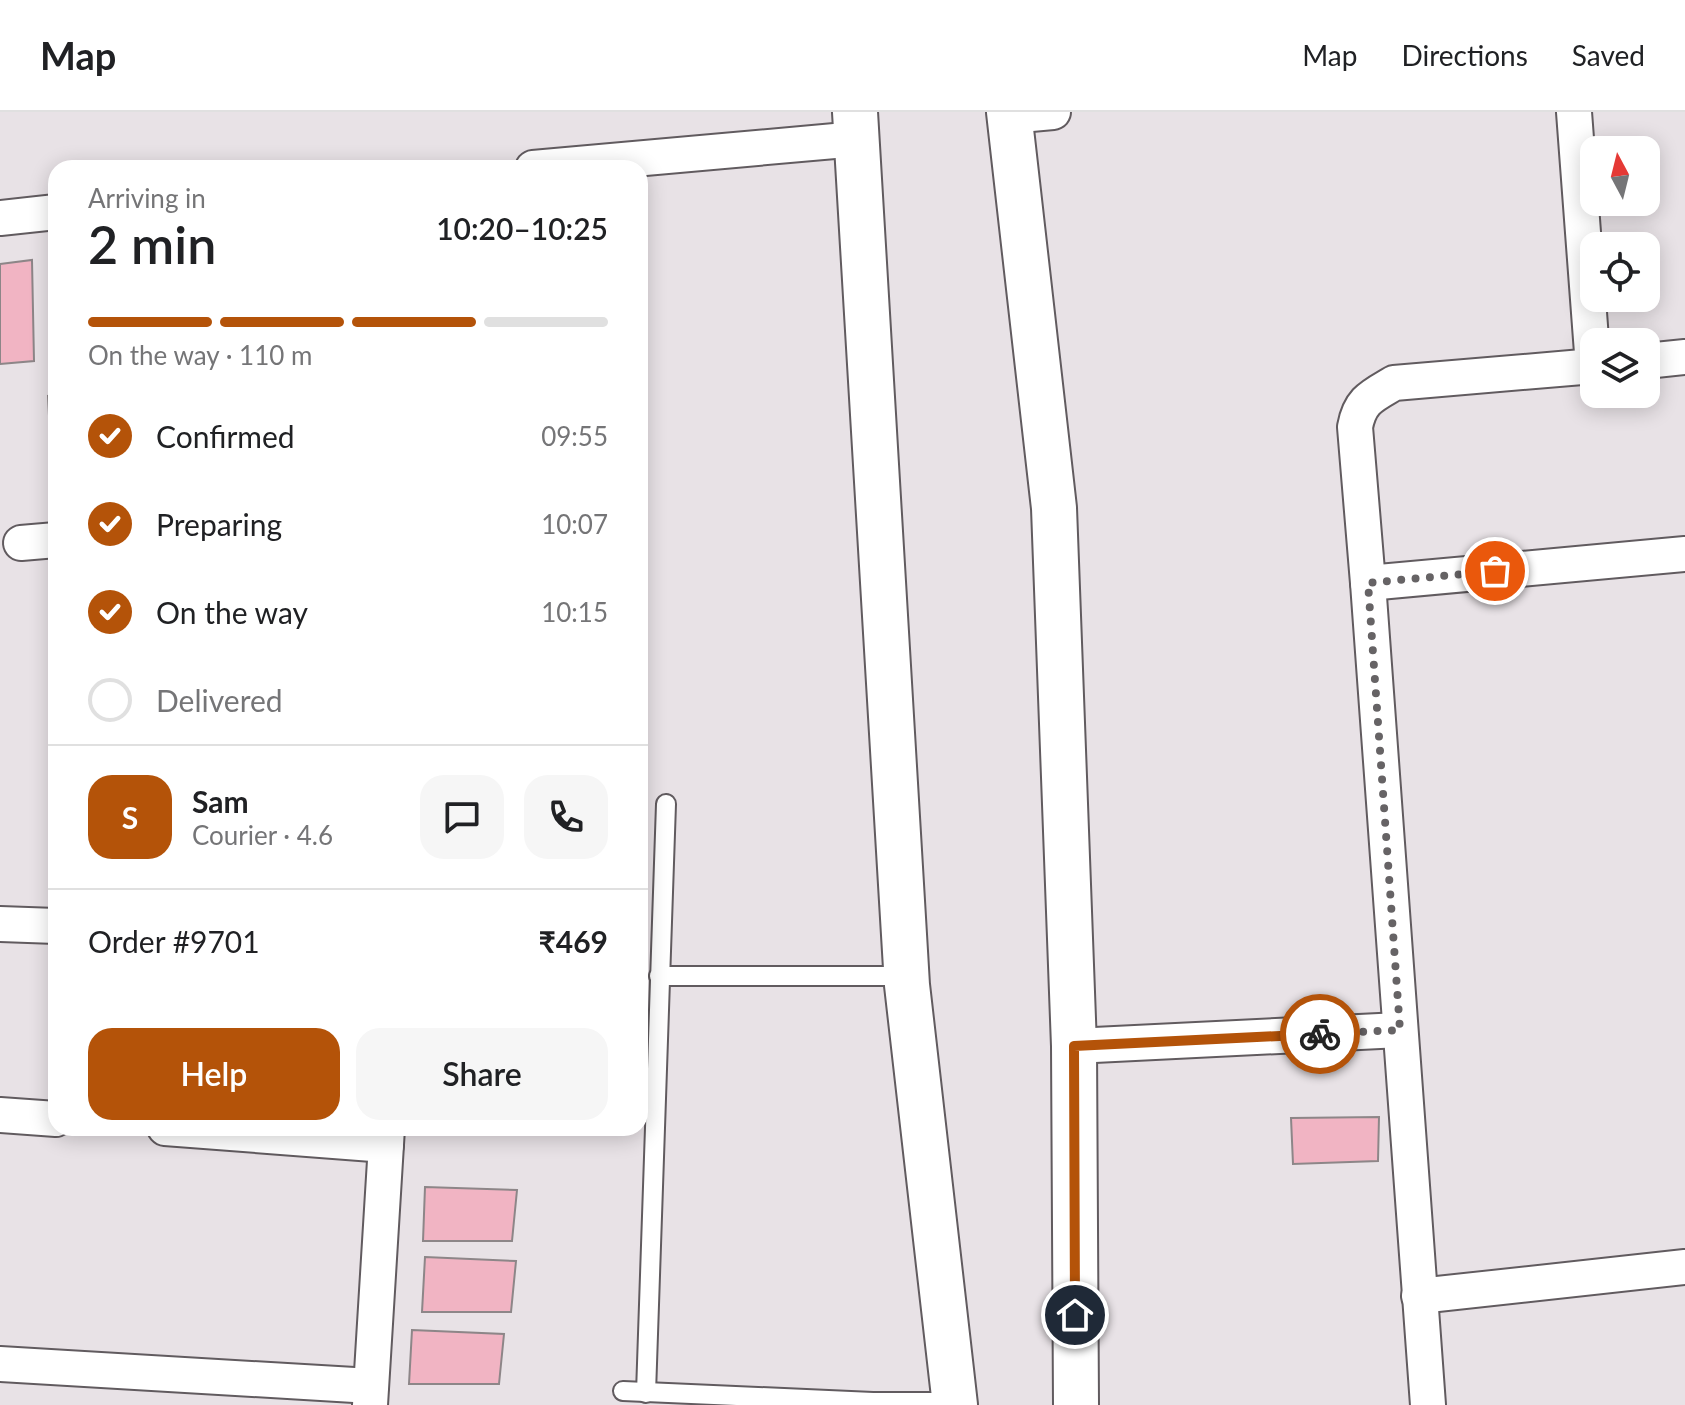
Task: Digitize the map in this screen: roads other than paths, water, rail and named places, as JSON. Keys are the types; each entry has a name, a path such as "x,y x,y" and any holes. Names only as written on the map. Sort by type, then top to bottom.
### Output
{"main road":[{"path":"1009,114 1054,508 1074,1046 1076,1405"},
{"path":"856,126 906,976 955,1403"}],"street":[{"path":"1009,114 1053,112"},
{"path":"1574,112 1591,328"},
{"path":"595,160 856,126"},
{"path":"0,218 48,213"},
{"path":"1660,360 1685,357"},
{"path":"1428,1405 1355,427 1358,411 1367,398 1394,383 1580,367"},
{"path":"21,543 48,541"},
{"path":"1368,583 1685,554"},
{"path":"0,924 48,926"},
{"path":"1074,1046 1400,1030"},
{"path":"0,1115 48,1118"},
{"path":"0,1364 370,1396 387,1137 362,1136"},
{"path":"1419,1296 1685,1267"}],"lane":[{"path":"646,1393 666,804"},
{"path":"659,976 906,976"},
{"path":"623,1391 955,1403"}]}
